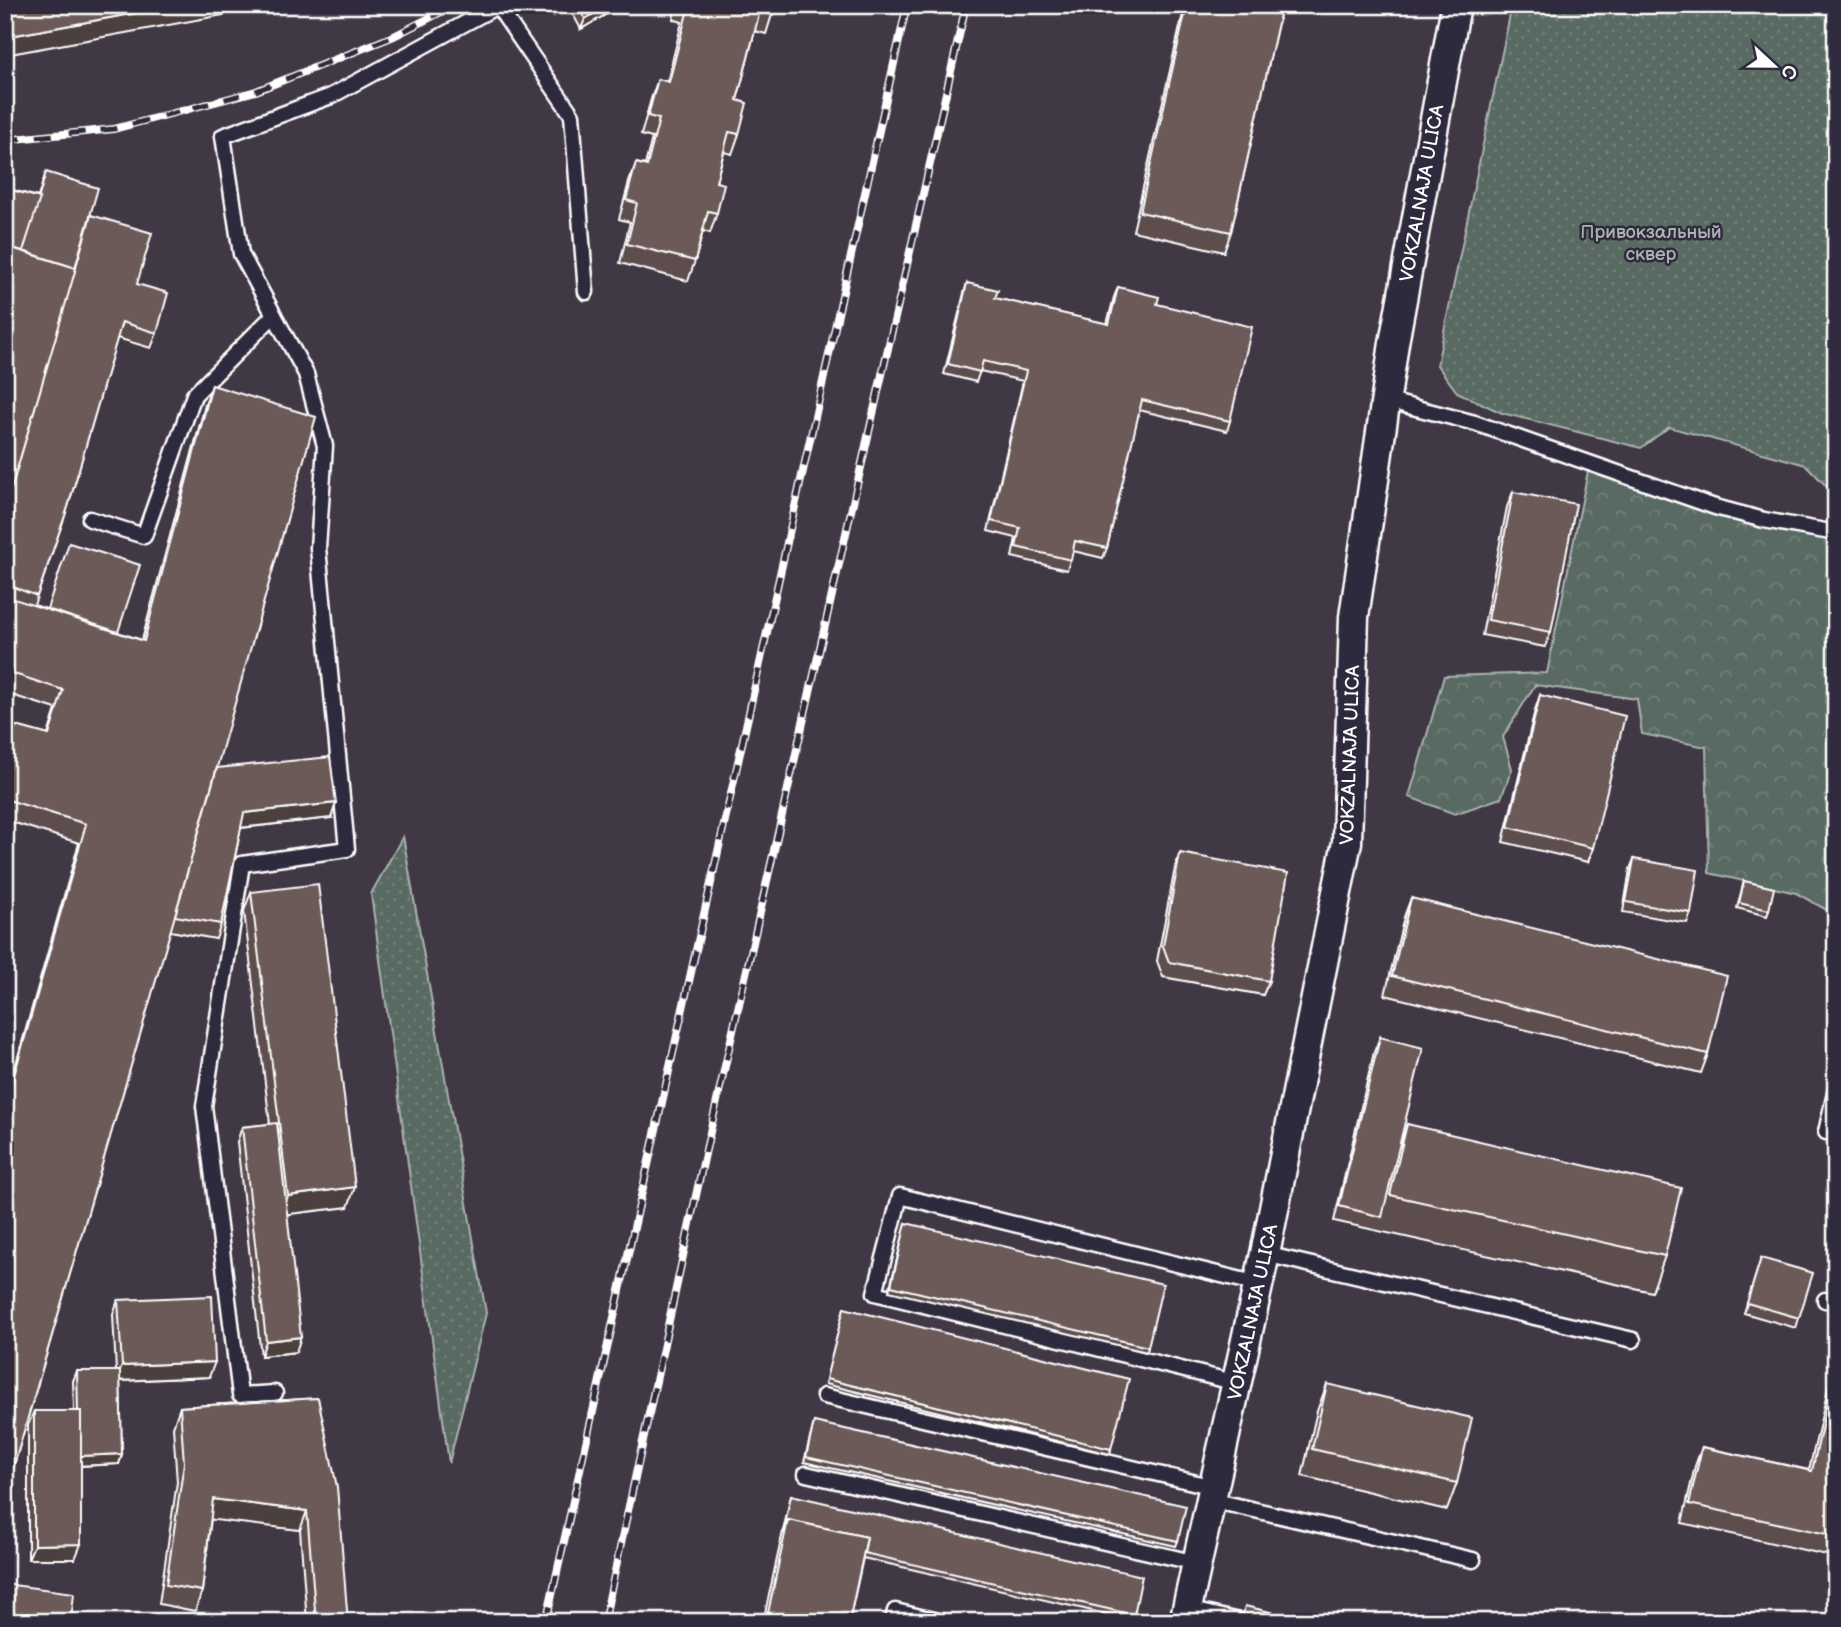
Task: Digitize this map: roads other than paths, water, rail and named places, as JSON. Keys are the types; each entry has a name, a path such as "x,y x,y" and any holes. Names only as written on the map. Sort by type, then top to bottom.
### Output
{"street":[{"name":"VOKZALNAJA ULICA","path":"1185,1615 1265,1254 1347,842 1354,617 1394,343 1456,5"}],"lane":[{"path":"275,1392 240,1395 204,1106 242,864 347,849 318,548 324,446 306,374 241,254 223,136 331,96 497,6 572,115 586,292"},
{"path":"90,519 144,536 194,395 274,315"},
{"path":"1385,400 1475,423 1715,507 1764,520 1836,533"},
{"path":"1826,1132 1836,1089"},
{"path":"1237,1383 875,1293 900,1196 1258,1284"},
{"path":"1265,1254 1633,1340"},
{"path":"824,1396 1473,1560"},
{"path":"806,1474 1197,1563"},
{"path":"892,1622 895,1611 942,1622"},
{"path":"1185,1615 1243,1622"}],"railway":[{"path":"5,140 114,129 256,91 394,36 455,5"},
{"path":"546,1622 907,5"},
{"path":"604,1622 705,1154 966,5"}],"park label":[{"name":"Привокзальный сквер","path":"1651,242"}]}
